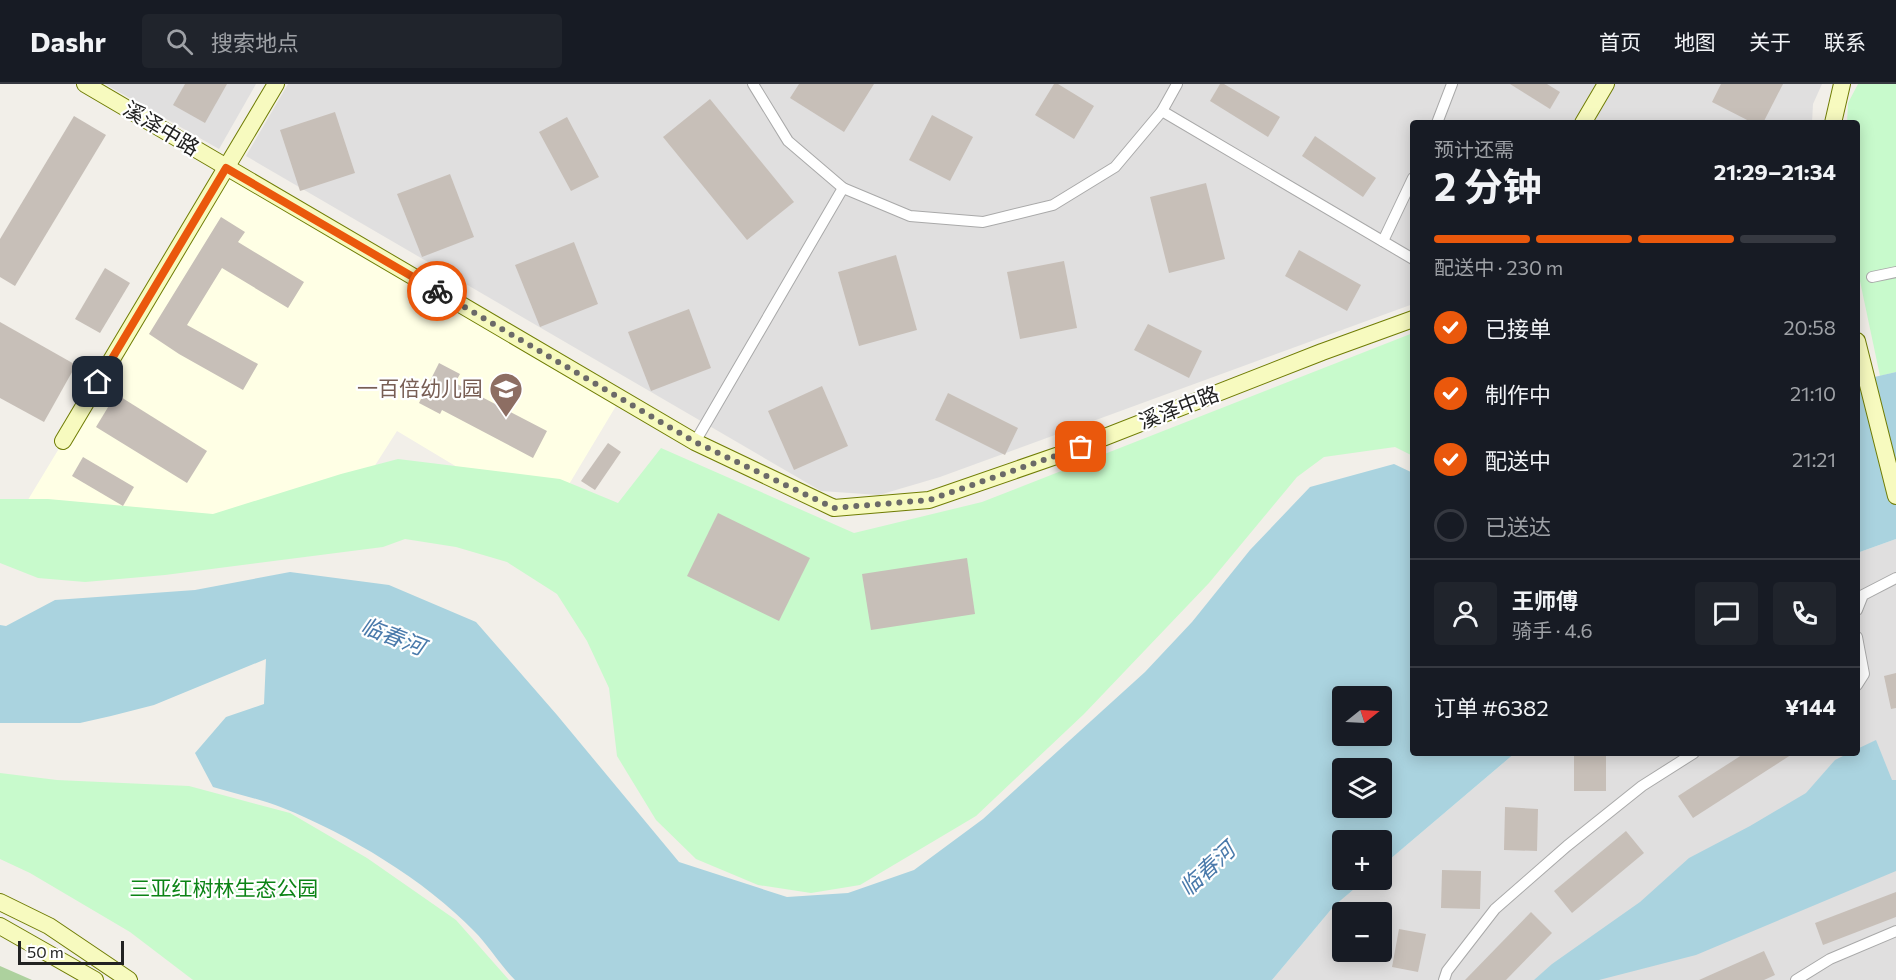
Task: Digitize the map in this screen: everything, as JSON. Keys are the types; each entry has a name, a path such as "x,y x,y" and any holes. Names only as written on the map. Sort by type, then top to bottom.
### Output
{"street":[{"name":"溪泽中路","path":"85,84 695,442 834,508 929,500 1059,455 1410,320"},
{"path":"63,441 276,84"},
{"path":"753,84 788,141 843,188 910,216 983,222 1053,205 1114,167 1161,111 1177,84"},
{"path":"1438,120 1452,84"},
{"path":"1586,120 1606,84"},
{"path":"1834,120 1842,84"},
{"path":"1161,111 1410,257"},
{"path":"1383,241 1410,184"},
{"path":"695,442 843,188"},
{"path":"1872,277 1896,272"},
{"path":"1860,353 1896,496"},
{"path":"1860,602 1863,595 1896,578"},
{"path":"1860,653 1864,674 1860,680"},
{"path":"1444,980 1447,971 1495,909 1567,846 1642,786 1689,756"},
{"path":"0,902 49,926 129,980"},
{"path":"0,926 95,980"},
{"path":"1796,980 1830,959 1896,931"}],"shaded area":[{"path":"105,84 256,84 219,149"},
{"path":"288,84 1822,84 1813,104 1812,120 1410,120 1410,305 940,477 879,495 821,491 246,156"},
{"path":"228,169 616,406 547,521 397,431 349,506 186,548 20,513"},
{"path":"1896,539 1896,980 1272,980 1332,908 1332,962 1392,962 1392,902 1339,902 1353,890 1392,890 1392,858 1511,756 1860,756 1860,552"}],"green space":[{"path":"1858,84 1896,84 1896,372 1880,376 1860,281 1860,120 1847,120 1848,103"},
{"path":"1410,334 1410,454 1395,447 1324,457 1297,477 1209,583 1084,714 976,816 860,885 811,893 758,885 696,859 656,820 617,756 609,688 587,641 557,594 507,562 456,547 405,539 383,547 165,575 85,582 38,578 0,563 0,499 48,499 213,514 341,474 398,459 560,479 618,503 661,448 854,533 982,502"},
{"name":"三亚红树林生态公园","path":"0,773 57,780 189,786 290,813 367,858 456,920 509,980 193,980 130,932 30,873 0,859"},
{"path":"0,966 32,980 0,980"}],"water":[{"path":"1896,372 1896,539 1860,552 1860,380"},
{"name":"临春河","path":"1394,464 1410,472 1410,756 1511,756 1392,858 1392,830 1332,830 1332,890 1353,890 1339,902 1332,902 1332,908 1272,980 515,980 479,937 454,912 433,894 384,860 333,831 283,808 213,787 195,753 226,717 264,704 266,659 154,705 111,716 80,723 0,723 0,625 6,626 55,600 195,590 290,572 389,585 476,622 679,862 787,897 848,893 914,870 983,819 1145,672 1192,622 1250,550 1310,487"},
{"path":"1876,740 1892,780 1896,780 1896,871 1696,955 1599,980 1534,980 1552,964 1640,902 1689,858 1806,793 1835,760 1843,756 1860,756 1860,748"}],"building":[{"path":"185,84 227,84 205,123 173,105"},
{"path":"799,84 874,84 844,132 790,98"},
{"path":"1054,84 1058,84 1094,106 1074,139 1035,115"},
{"path":"1220,84 1224,84 1280,117 1268,137 1210,101"},
{"path":"1510,84 1547,84 1560,92 1550,109"},
{"path":"1721,84 1783,84 1765,120 1747,120 1712,102"},
{"path":"710,99 794,202 747,240 663,137"},
{"path":"335,112 355,173 300,191 280,130"},
{"path":"932,115 973,137 950,181 909,160"},
{"path":"74,116 106,135 15,286 0,277 0,239"},
{"path":"567,117 599,177 571,191 539,132"},
{"path":"1315,136 1376,178 1363,197 1302,156"},
{"path":"450,174 474,237 422,257 397,194"},
{"path":"1206,183 1225,259 1169,273 1150,197"},
{"path":"221,217 245,232 238,242 304,282 288,308 222,268 187,325 258,364 243,390 179,354 149,334"},
{"path":"574,242 598,304 540,327 515,265"},
{"path":"1299,250 1361,285 1347,311 1285,276"},
{"path":"896,255 917,330 859,346 838,272"},
{"path":"1064,261 1077,328 1020,339 1007,272"},
{"path":"105,268 130,283 100,333 75,319"},
{"path":"689,309 711,368 651,391 628,332"},
{"path":"0,322 76,365 44,422 0,398"},
{"path":"1148,324 1202,351 1189,378 1134,350"},
{"path":"439,363 460,374 455,383 547,431 533,458 442,410 440,414 419,403"},
{"path":"822,386 848,446 794,470 768,411"},
{"path":"948,393 1018,428 1005,455 935,420"},
{"path":"116,394 207,451 187,483 96,427"},
{"path":"608,443 621,452 595,490 581,481"},
{"path":"83,457 134,487 123,506 72,476"},
{"path":"718,513 810,558 779,621 687,576"},
{"path":"967,558 975,614 871,630 862,574"},
{"path":"1896,673 1896,708 1891,709 1884,676"},
{"path":"1574,756 1606,756 1606,791 1574,791"},
{"path":"1740,756 1789,756 1693,818 1678,796"},
{"path":"1505,807 1538,809 1537,851 1504,850"},
{"path":"1626,831 1644,853 1572,913 1554,891"},
{"path":"1442,870 1481,871 1480,909 1441,908"},
{"path":"1896,892 1896,917 1823,945 1815,923"},
{"path":"1531,912 1552,933 1506,980 1465,980"},
{"path":"1399,929 1426,934 1418,972 1392,967"},
{"path":"1764,951 1775,975 1764,980 1699,980"}],"way so far":[{"path":"437,291 695,442 834,508 929,500 1081,447"}],"place":[{"name":"一百倍幼儿园","path":"506,418"}],"route":[{"path":"98,382 226,168 437,291"}]}
